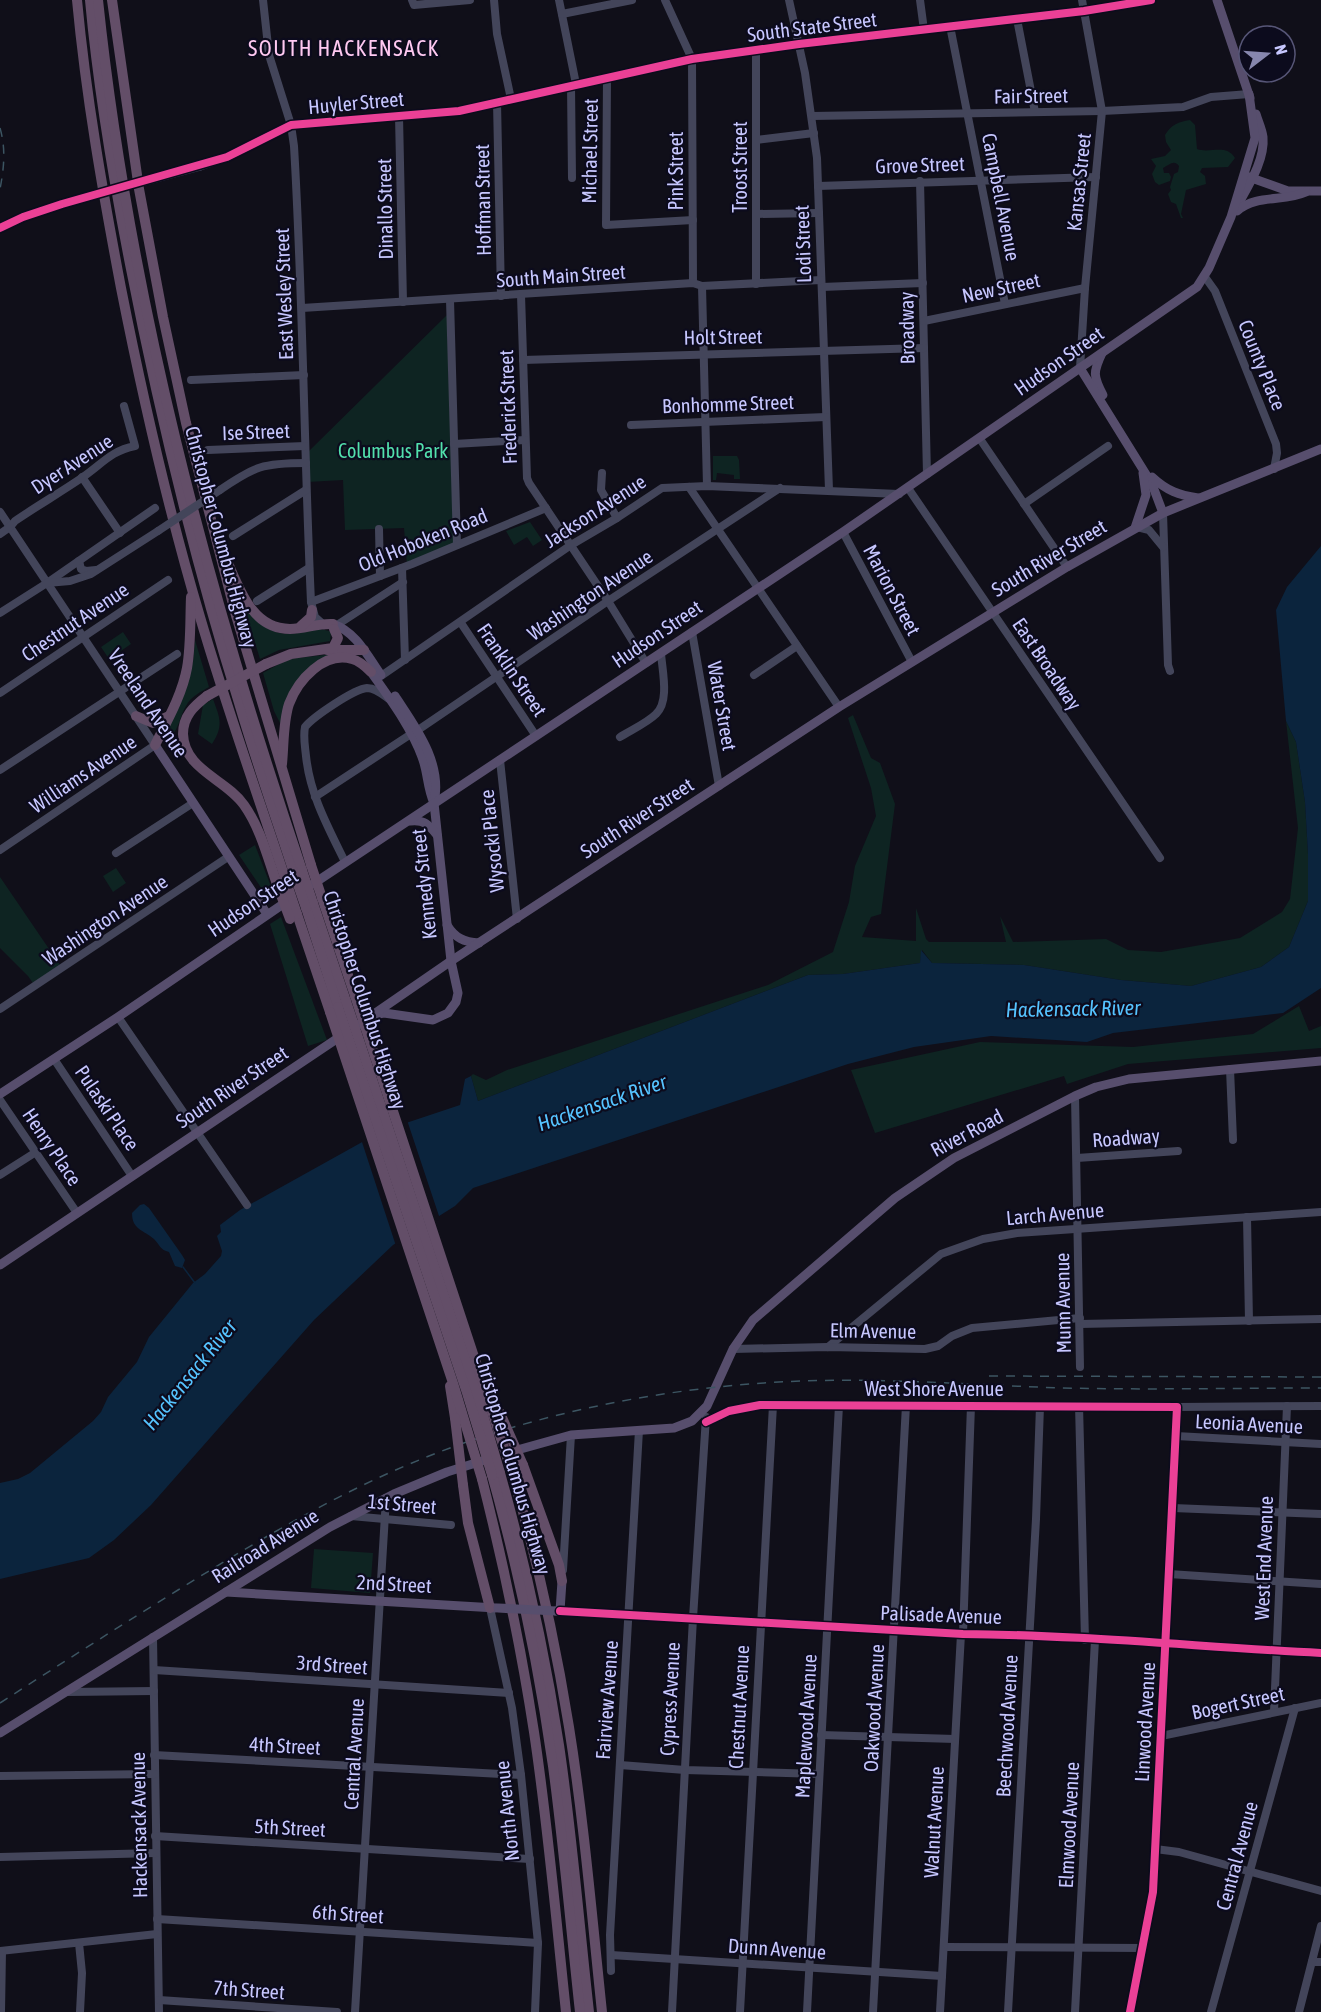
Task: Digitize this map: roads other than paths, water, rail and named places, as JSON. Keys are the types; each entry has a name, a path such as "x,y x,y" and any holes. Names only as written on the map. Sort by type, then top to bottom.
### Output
{"highway":[{"name":"Christopher Columbus Highway","path":"77,0 93,126 117,265 154,440 214,664 295,876"},
{"name":"Christopher Columbus Highway","path":"90,0 118,200 162,417 217,629 255,755 306,909 474,1355 496,1474 508,1594 532,1722 566,2012"},
{"name":"Christopher Columbus Highway","path":"98,0 128,206 174,431 224,622 258,736 295,876"},
{"name":"Christopher Columbus Highway","path":"112,0 127,114 153,264 184,412 212,527 281,769 295,876"},
{"path":"212,527 250,608 266,624 289,629 321,623 335,626 338,635 337,643 333,648 321,651"},
{"path":"155,745 180,692 187,666 191,585"},
{"path":"298,628 307,623 311,617 312,606"},
{"path":"306,909 295,876 257,828 247,809 233,792 190,759 184,744 183,730 187,715 194,706 207,696 266,664 291,654 361,650"},
{"path":"281,769 289,706 303,680 318,666 339,658 356,660 376,674"},
{"path":"136,716 153,723 170,716"},
{"name":"Christopher Columbus Highway","path":"306,909 307,943 342,1004 478,1398 523,1601 545,1714 579,2012"},
{"name":"Christopher Columbus Highway","path":"342,1004 446,1362 496,1474 546,1601 568,1718 602,2012"},
{"path":"474,1355 523,1465 559,1565 562,1581"},
{"path":"446,1362 468,1523 494,1608"},
{"name":"Christopher Columbus Highway","path":"496,1474 530,1593 555,1722 589,2012"}],"main road":[{"path":"1216,0 1263,134 1263,145 1256,168 1248,176 1275,188 1306,192 1321,191"},
{"name":"Hudson Street","path":"0,1094 843,532 1188,295 1205,277 1248,176 1255,138 1249,94"},
{"path":"1231,217 1245,205 1278,197 1296,196 1306,192"},
{"path":"1102,353 1094,379 1107,402 1111,417"},
{"path":"1080,368 1142,465 1155,490 1162,513"},
{"name":"South River Street","path":"2,1260 77,1213 451,961 839,707 912,662 1067,567 1162,513 1321,449"},
{"path":"1142,465 1164,488 1174,494 1201,498"},
{"path":"1136,527 1146,495 1142,465"},
{"path":"335,626 353,636 414,732 434,803"},
{"path":"376,674 390,700 425,744 435,776 437,790 434,803"},
{"name":"Vreeland Avenue","path":"155,745 267,914"},
{"path":"435,776 440,783 449,788 457,788"},
{"name":"Kennedy Street","path":"371,1016 384,1013 433,1020 448,1013 458,993 446,923 434,803"},
{"path":"408,821 418,820 428,824 437,835"},
{"path":"446,923 459,939 479,943"},
{"name":"River Road","path":"715,1390 733,1349 743,1332 761,1311 914,1184 954,1158 1096,1087 1129,1079 1321,1061"},
{"name":"Cypress Avenue","path":"707,1406 715,1390"},
{"path":"571,1435 674,1428 683,1426 696,1418 707,1406"},
{"name":"Railroad Avenue","path":"0,1733 350,1516 447,1472 571,1435"},
{"path":"558,1611 562,1581"},
{"name":"2nd Street","path":"226,1592 558,1611"}],"street":[{"name":"East Wesley Street","path":"263,0 269,55 291,124 302,308 306,490 312,606"},
{"path":"413,2 470,0"},
{"path":"494,0 497,34 511,99"},
{"path":"559,0 573,85 572,178"},
{"path":"562,14 632,0"},
{"path":"665,0 692,59"},
{"name":"Lodi Street","path":"789,0 814,133 829,490"},
{"path":"920,0 924,30"},
{"name":"Kansas Street","path":"1080,368 1085,288 1102,111 1082,0"},
{"name":"South State Street","path":"692,59 799,44 1084,11 1151,0"},
{"path":"1209,0 1220,10"},
{"path":"1017,19 1035,112"},
{"name":"Campbell Avenue","path":"950,26 1005,304"},
{"name":"Troost Street","path":"756,50 756,284"},
{"name":"Huyler Street","path":"0,228 23,217 62,204 199,167 227,157 291,124 459,111 692,59"},
{"name":"Pink Street","path":"692,59 693,283"},
{"name":"Michael Street","path":"607,77 606,225 693,220"},
{"name":"Fair Street","path":"812,116 1102,111 1183,107 1211,97 1249,94"},
{"name":"Hoffman Street","path":"497,102 501,296"},
{"name":"Dinallo Street","path":"399,116 403,302"},
{"path":"756,140 814,133"},
{"name":"Grove Street","path":"818,186 1096,177"},
{"name":"Broadway","path":"920,181 927,474"},
{"path":"756,214 819,213"},
{"name":"County Place","path":"1205,277 1215,291 1274,440 1277,454 1274,469"},
{"name":"South Main Street","path":"302,308 521,296 693,283 702,286 923,283"},
{"path":"702,286 707,486"},
{"name":"New Street","path":"924,321 1085,288"},
{"name":"Frederick Street","path":"521,296 527,477 608,600 646,663"},
{"path":"450,300 457,545"},
{"name":"Holt Street","path":"523,360 924,348"},
{"path":"191,380 304,375"},
{"name":"Dyer Avenue","path":"0,534 15,521 102,463 112,453 135,446 124,406"},
{"name":"Bonhomme Street","path":"631,424 826,417"},
{"path":"980,439 1067,567"},
{"path":"454,444 525,440"},
{"name":"Ise Street","path":"208,450 305,446"},
{"path":"1024,504 1108,446"},
{"path":"47,583 70,581 100,570 240,477 264,465 306,463"},
{"path":"602,473 601,490 617,518"},
{"path":"82,477 120,532"},
{"name":"Jackson Avenue","path":"376,674 405,660 571,545 662,488 707,486 899,494"},
{"path":"690,487 839,707"},
{"name":"Washington Avenue","path":"315,797 497,678 608,600 781,488"},
{"name":"East Broadway","path":"908,488 1160,858"},
{"path":"233,536 306,490"},
{"path":"0,614 155,508"},
{"name":"Old Hoboken Road","path":"312,606 546,508"},
{"name":"Vreeland Avenue","path":"0,512 155,745"},
{"path":"1162,513 1170,671"},
{"path":"1136,527 1153,533 1164,548"},
{"path":"379,529 380,576"},
{"name":"Marion Street","path":"843,532 912,662"},
{"path":"79,561 81,569 100,570"},
{"path":"257,600 309,568"},
{"path":"402,568 405,660"},
{"name":"Chestnut Avenue","path":"0,693 168,579"},
{"path":"312,606 335,626 403,582"},
{"path":"312,606 321,623"},
{"name":"Franklin Street","path":"461,623 536,736"},
{"name":"Water Street","path":"692,632 719,786"},
{"path":"754,675 797,646"},
{"path":"620,737 658,713 664,692 661,653"},
{"path":"0,770 177,654"},
{"path":"345,862 315,797 310,779 304,739 307,725 357,691 369,688 390,700"},
{"name":"Williams Avenue","path":"0,850 155,745"},
{"name":"Wysocki Place","path":"500,759 517,919"},
{"path":"116,853 193,803"},
{"name":"Washington Avenue","path":"0,1009 228,857"},
{"path":"118,1017 247,1205"},
{"name":"Pulaski Place","path":"54,1059 132,1176"},
{"path":"1230,1069 1233,1140"},
{"name":"Munn Avenue","path":"1075,1096 1080,1366"},
{"name":"Henry Place","path":"0,1100 77,1213"},
{"name":"Roadway","path":"1077,1158 1178,1150"},
{"path":"0,1175 36,1152"},
{"name":"Larch Avenue","path":"828,1347 941,1254 974,1242 1002,1235 1078,1228 1321,1212"},
{"path":"1247,1217 1249,1321"},
{"name":"Elm Avenue","path":"733,1349 828,1347 925,1349 938,1346 952,1336 972,1328 1080,1321 1321,1319"},
{"name":"Chestnut Avenue","path":"740,2012 773,1405"},
{"name":"West Shore Avenue","path":"706,1422 742,1407 773,1405 1177,1407"},
{"name":"Maplewood Avenue","path":"807,2012 839,1405"},
{"name":"Oakwood Avenue","path":"873,2012 906,1405"},
{"name":"Walnut Avenue","path":"940,2012 962,1634 971,1405"},
{"path":"1079,1405 1085,1640"},
{"name":"Cypress Avenue","path":"672,2012 707,1406"},
{"name":"Beechwood Avenue","path":"1008,2012 1036,1519 1040,1406"},
{"name":"West End Avenue","path":"1275,1712 1287,1406"},
{"path":"1177,1407 1321,1406"},
{"name":"Linwood Avenue","path":"1130,2012 1150,1912 1155,1849 1177,1407"},
{"name":"Fairview Avenue","path":"611,1971 610,1935 639,1430"},
{"path":"562,1581 571,1435"},
{"name":"Leonia Avenue","path":"1176,1436 1321,1444"},
{"name":"Central Avenue","path":"355,2012 386,1498"},
{"path":"1173,1508 1321,1514"},
{"name":"1st Street","path":"350,1516 451,1525"},
{"path":"1169,1574 1321,1584"},
{"name":"North Avenue","path":"494,1608 521,1775 530,1859 538,1943 535,2012"},
{"name":"Palisade Avenue","path":"558,1611 962,1634 1029,1635 1321,1653"},
{"name":"Hackensack Avenue","path":"153,1637 159,2012"},
{"name":"Elmwood Avenue","path":"1075,2012 1095,1640"},
{"name":"3rd Street","path":"154,1670 509,1693"},
{"path":"67,1692 154,1691"},
{"name":"Bogert Street","path":"1161,1736 1321,1702"},
{"name":"Central Avenue","path":"1211,2012 1295,1708"},
{"path":"822,1735 955,1739"},
{"name":"4th Street","path":"154,1755 521,1775"},
{"path":"620,1765 685,1770 819,1774"},
{"path":"0,1776 155,1774"},
{"name":"5th Street","path":"155,1836 530,1859"},
{"path":"1155,1849 1179,1852 1251,1870 1321,1891"},
{"path":"0,1857 156,1853"},
{"name":"6th Street","path":"157,1919 538,1943"},
{"path":"1299,2012 1321,1926"},
{"path":"1,2012 1,1951 157,1934"},
{"path":"79,1943 82,1973 80,2012"},
{"path":"944,1947 1143,1948"},
{"name":"Dunn Avenue","path":"611,1955 942,1976"},
{"path":"1312,1962 1321,1962"},
{"name":"7th Street","path":"159,2000 337,2012"}],"water":[{"name":"Hackensack River","path":"1321,546 1321,988 1283,1013 1113,1033 1087,1042 991,1036 914,1047 848,1064 473,1188 455,1206 393,1245 314,1320 151,1505 114,1540 89,1558 0,1579 0,1483 18,1479 30,1473 101,1412 108,1397 137,1362 149,1337 193,1283 205,1274 221,1256 222,1251 217,1236 221,1232 220,1225 240,1210 382,1131 460,1105 465,1079 471,1076 478,1101 808,975 843,974 920,963 921,950 932,963 1024,965 1121,980 1191,986 1261,967 1289,947 1308,901 1308,854 1305,802 1296,742 1286,721 1276,610 1287,587"},
{"path":"144,1204 185,1260 182,1268 175,1266 169,1252 162,1249 154,1239 134,1223 132,1213"}],"waterway":[{"path":"183,1267 195,1283"}],"railway":[{"path":"0,128 4,158 0,189"},
{"path":"989,1376 1321,1377"},
{"path":"0,1703 216,1567 330,1502 449,1448 567,1413 684,1391 802,1381 899,1381 1094,1389 1321,1388"}],"district":[{"name":"SOUTH HACKENSACK","path":"344,48"}],"park label":[{"name":"Columbus Park","path":"393,451"}]}
